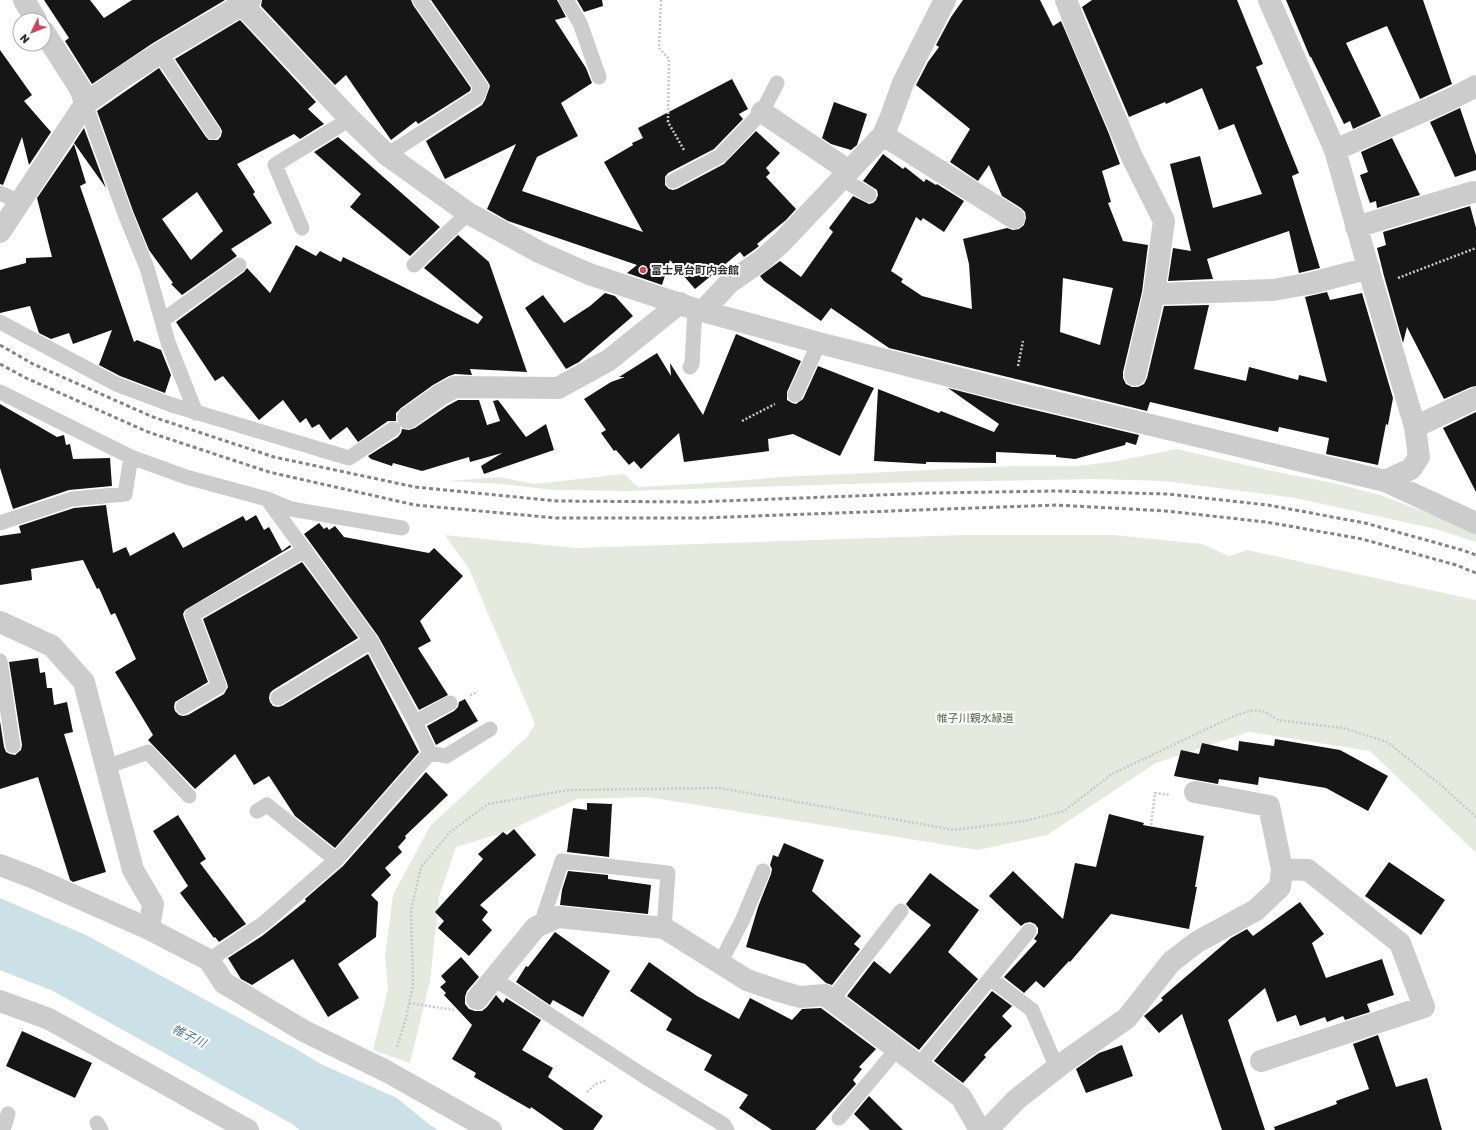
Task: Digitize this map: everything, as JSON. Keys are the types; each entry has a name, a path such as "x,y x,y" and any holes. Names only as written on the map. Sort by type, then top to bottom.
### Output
{"street":[{"path":"24,0 31,12"},
{"path":"400,423 440,395 455,387 558,388 609,360 762,260 782,242 883,135 903,83 945,0"},
{"path":"1066,0 1129,150 1164,222 1154,294 1135,375"},
{"path":"1269,0 1335,150 1356,227 1415,426 1419,457 1411,469 1385,481"},
{"path":"0,232 10,198 85,104 160,53 243,2 350,119 387,155 468,213 541,253 582,271 692,307 819,343 1013,392 1128,411 1385,481 1476,522"},
{"path":"52,45 81,90 85,104"},
{"path":"1335,150 1451,99 1476,86"},
{"path":"762,112 846,175"},
{"path":"883,135 1014,218"},
{"path":"1356,227 1473,192"},
{"path":"1154,294 1273,290 1312,283 1371,278"},
{"path":"1415,426 1476,398"},
{"path":"0,622 52,646 84,682 133,870 153,904 150,929"},
{"path":"987,1130 1017,1099 1057,1068 1127,1018 1171,962 1197,942 1256,910 1280,887 1282,869 1268,806 1195,792"},
{"path":"0,865 34,878 150,929 209,960 224,983 304,1031 386,1071 491,1130"},
{"path":"1261,1061 1424,1007 1400,943 1308,870 1282,869"},
{"path":"477,999 536,927 558,916 664,928 747,980 800,997 825,995 961,1097 980,1130"},
{"path":"0,1001 49,1019 248,1130"}],"lane":[{"path":"387,155 477,97 481,87 420,0"},
{"path":"566,0 580,23 599,78"},
{"path":"160,53 213,132"},
{"path":"673,181 720,156 762,112 777,83"},
{"path":"85,104 125,214 147,268 168,342 196,412"},
{"path":"302,228 275,165 350,119"},
{"path":"846,175 868,194"},
{"path":"414,265 468,213"},
{"path":"162,320 239,265"},
{"path":"690,367 692,364 692,307"},
{"path":"0,322 116,384 172,405 349,458 400,423"},
{"path":"795,395 819,343"},
{"path":"0,392 131,457 186,477 267,499 291,509 402,528"},
{"path":"0,523 72,499 125,494 131,457"},
{"path":"267,499 371,641 430,753"},
{"path":"182,707 218,686 192,615 305,550"},
{"path":"278,698 371,641"},
{"path":"0,661 13,746"},
{"path":"415,722 450,703"},
{"path":"430,753 446,756 490,729"},
{"path":"106,767 148,752 189,796"},
{"path":"209,960 264,924 336,860 430,753"},
{"path":"257,811 267,805 336,860"},
{"path":"541,924 562,861 668,873 664,928"},
{"path":"720,963 742,921 763,871"},
{"path":"832,1000 901,911"},
{"path":"919,1065 1029,931"},
{"path":"991,978 1032,1010 1057,1068"},
{"path":"494,979 640,1074 724,1125 727,1130"},
{"path":"839,1118 897,1049"},
{"path":"3,1130 8,1114"}],"path":[{"path":"661,0 659,48 669,59 668,122 695,170"},
{"path":"1371,278 1476,248"},
{"path":"742,421 795,395"},
{"path":"386,1071 395,1055 406,1018 413,985 411,910 421,867 450,832 488,804 568,790 720,788 954,830 1025,821 1064,811 1112,774 1234,716 1253,710 1265,712 1278,720 1343,728 1387,742 1441,785 1476,818"},
{"path":"1151,825 1155,793"},
{"path":"409,1003 457,1010 470,996 477,999"}],"green space":[{"path":"1177,449 1272,471 1333,483 1380,495 1444,519 1476,533 1476,542 1436,529 1295,498 1163,481 1096,479 882,483 627,491 554,490 502,484 448,481 499,477 534,484 624,474 638,487 781,477 1014,466 1079,466 1117,461"},
{"name":"帷子川親水緑道","path":"445,535 576,548 963,535 1114,535 1202,544 1229,556 1247,550 1476,600 1476,853 1370,751 1249,732 1156,763 1047,835 978,850 647,797 577,799 506,832 456,847 439,897 430,981 410,1063 373,1050 388,989 385,956 393,895 430,826 528,736 535,724 469,569"}],"water":[{"name":"帷子川","path":"0,898 86,935 321,1064 397,1098 438,1130 300,1130 292,1124 53,991 0,970"}],"building":[{"path":"44,0 90,0 104,18 132,0 225,0 153,43 92,84 65,41 69,38"},
{"path":"262,0 411,0 471,88 470,91 418,124 416,121 391,140 346,75 335,85 261,6"},
{"path":"431,0 557,0 566,17 555,20 586,68 592,83 561,103 578,136 537,157 522,191 643,232 604,162 633,145 632,143 643,138 638,128 732,79 748,109 739,114 743,119 714,149 668,173 665,177 665,185 669,189 677,189 724,164 756,131 780,153 766,168 770,173 766,177 796,209 786,220 757,244 759,246 754,250 744,257 740,252 695,289 670,260 662,285 627,273 637,265 508,221 487,209 516,144 445,179 426,141 482,105 490,86"},
{"path":"577,0 602,0 603,6 584,12"},
{"path":"963,0 1040,0 1053,26 1061,21 1109,134 1120,164 1102,171 1111,202 1108,203 1123,241 1148,245 1142,292 1123,372 1123,378 1126,384 1132,387 1138,387 1144,384 1147,378 1164,306 1209,305 1194,369 1246,381 1249,367 1298,380 1299,375 1327,382 1305,297 1327,292 1330,300 1362,293 1393,398 1378,465 1326,454 1329,438 1279,427 1278,432 1150,402 1147,411 889,348 831,308 821,321 764,281 760,276 780,261 801,277 833,232 829,228 853,196 869,204 876,200 878,195 877,190 863,181 883,154 903,169 905,167 924,182 926,179 936,185 937,184 964,201 944,232 923,218 921,221 916,217 891,271 903,279 901,282 922,296 972,309 969,264 963,239 1007,228 1013,230 1019,229 1024,225 1026,218 1025,212 1021,208 1002,196 989,165 978,181 950,162 970,129 916,85 928,62 939,47 936,45 951,17","holes":["1063,278 1113,288 1100,345 1060,332"]},
{"path":"1092,0 1237,0 1263,64 1256,67 1299,173 1292,176 1320,268 1299,273 1289,231 1207,259 1213,279 1168,281 1173,248 1191,251 1170,164 1200,156 1213,208 1262,194 1234,124 1219,130 1202,88 1166,104 1165,102 1129,117 1082,7"},
{"path":"1286,0 1423,0 1452,84 1420,99 1387,26 1346,43 1381,116 1353,129 1350,121 1344,124 1310,57"},
{"path":"240,20 316,102 308,109 324,124 300,139 294,134 237,164 255,192 253,194 272,223 231,249 237,256 182,295 171,284 173,283 149,250 133,211 97,111 159,68 206,137 209,140 218,140 222,131 220,127 175,59","holes":["197,192 223,231 191,260 162,219"]},
{"path":"0,50 32,95 24,101 51,132 29,165 22,137 3,185 0,184"},
{"path":"834,102 867,114 857,145 851,150 831,144 822,138"},
{"path":"1460,108 1476,155 1476,170 1455,177 1430,122"},
{"path":"84,128 106,188 74,143"},
{"path":"338,137 440,227 410,256 350,207 361,194 314,152"},
{"path":"1392,138 1420,195 1377,208 1376,201 1370,203 1360,175 1368,172 1361,152"},
{"path":"74,144 86,183 80,186 134,342 137,340 161,350 171,375 165,393 120,376 99,365 112,330 73,344 69,333 51,339 39,333 30,306 0,313 0,270 26,263 26,258 52,257 37,198"},
{"path":"1470,206 1476,228 1476,386 1444,399 1407,327 1403,343 1377,248 1386,245 1383,232"},
{"path":"458,235 489,262 527,372 470,369 472,375 455,374 449,376 433,385 401,408 396,413 396,421 388,421 358,442 347,427 330,440 319,424 312,428 306,418 300,423 283,400 259,420 223,376 215,381 176,322 244,272 247,268 270,293 296,245 316,256 320,251 341,262 343,257 478,324 483,317 424,268"},
{"path":"605,293 615,296 633,316 579,362 566,369 525,308 543,295 564,323 590,306"},
{"path":"736,334 801,361 787,392 787,400 792,403 796,404 803,399 818,366 874,388 840,456 793,434 768,439 769,451 684,462 679,433 641,469 634,461 629,465 616,450 614,451 601,433 606,430 584,399 611,382 625,377 619,377 657,353 671,376 670,363 703,415"},
{"path":"948,388 1139,435 1136,445 1126,442 1125,445 1075,459 1056,457 1056,455 996,452 996,463 926,462 926,464 874,461 878,389 939,413 941,411 994,432 999,424"},
{"path":"458,400 479,400 487,425 500,421 493,401 498,400 526,437 546,424 554,450 484,474 481,466 502,453 470,462 469,457 422,471 393,463 392,466 371,459 368,456 398,437 402,429 409,430 415,428"},
{"path":"0,404 57,437 64,435 66,445 70,444 73,459 110,458 112,486 69,490 13,509 0,468"},
{"path":"1476,412 1476,492 1443,428"},
{"path":"106,505 113,553 126,547 130,556 174,532 183,548 243,516 246,521 256,515 264,530 269,527 282,551 290,545 291,547 185,610 183,614 184,618 208,682 175,702 175,711 179,715 188,715 224,694 228,687 203,619 302,562 358,638 273,690 270,693 269,698 273,706 282,706 368,654 419,752 335,848 295,816 269,776 254,785 235,754 195,789 148,740 153,735 115,672 136,659 115,613 111,615 99,588 97,589 83,560 31,569 32,580 0,585 0,536 21,533 19,526 74,508"},
{"path":"319,523 324,529 327,527 329,530 335,526 344,537 429,553 434,548 463,576 420,621 431,641 418,648 448,695 419,710 378,636 304,534"},
{"path":"38,658 40,673 45,672 47,688 52,688 54,705 67,702 73,732 64,734 106,872 73,882 70,880 38,777 0,789 0,721 6,752 15,755 21,750 22,745 9,662"},
{"path":"465,699 478,721 436,745 427,726 454,711 458,707 459,702"},
{"path":"1275,739 1340,750 1388,776 1368,811 1326,788 1259,777 1258,785 1219,779 1218,784 1174,776 1181,750 1199,754 1202,743 1238,751 1239,741 1274,746"},
{"path":"426,772 448,795 405,836 406,838 398,847 402,852 385,868 391,875 371,895 378,902 376,937 338,964 359,998 328,1017 293,959 252,985 241,979 228,958 262,936 306,901 305,899 343,866"},
{"path":"587,803 612,804 609,857 567,852 573,808 587,810"},
{"path":"1109,814 1144,823 1143,825 1204,836 1195,887 1197,887 1189,929 1111,914 1070,962 1069,961 1044,988 1036,981 1024,993 1004,977 1037,941 1034,939 1038,933 1038,928 1035,924 1030,922 1021,926 989,896 1013,871 1063,919 1075,863 1096,867"},
{"path":"178,815 206,859 200,863 246,924 219,942 215,937 214,938 180,893 188,886 153,831"},
{"path":"514,829 536,855 480,905 488,912 482,920 492,930 469,956 438,928 444,921 435,912 483,859 478,854 503,832 507,835"},
{"path":"784,843 824,860 812,891 861,936 854,944 860,949 832,985 826,983 805,964 746,947 758,907 771,874 772,869 770,865 773,855 778,857"},
{"path":"1389,862 1445,900 1421,935 1365,896"},
{"path":"568,871 608,875 608,879 651,885 648,914 560,905 562,890"},
{"path":"930,873 979,910 948,952 978,979 919,1050 847,996 874,961 890,974 931,925 910,909 906,904"},
{"path":"1300,902 1324,934 1312,943 1326,978 1382,959 1394,995 1367,1004 1370,1012 1345,1020 1343,1016 1327,1022 1325,1017 1300,1026 1296,1015 1277,1022 1265,988 1228,1020 1265,1130 1222,1130 1182,1014 1159,1033 1144,1016 1163,1000 1161,998 1231,938 1247,929 1253,936"},
{"path":"555,932 610,971 583,1017 553,1000 550,1005 516,982 526,966 528,967"},
{"path":"461,957 479,977 467,991 465,997 465,1004 469,1009 482,1011 496,995 503,1003 506,998 541,1020 522,1050 553,1068 548,1077 603,1116 593,1130 564,1130 531,1107 530,1109 474,1077 476,1073 452,1059 472,1025 444,995 446,993 440,987 446,982 441,976"},
{"path":"649,962 697,996 739,1019 750,998 792,1020 802,1009 821,1008 876,1049 859,1067 862,1069 853,1080 856,1084 815,1130 772,1130 739,1108 748,1095 704,1070 712,1055 666,1030 672,1019 630,991"},
{"path":"992,991 1012,1006 1002,1016 1012,1026 984,1055 986,1057 963,1083 934,1061"},
{"path":"22,1031 92,1063 75,1098 6,1066"},
{"path":"1378,1035 1396,1087 1427,1078 1442,1130 1275,1130 1274,1127 1337,1104 1336,1101 1369,1089 1353,1044"},
{"path":"1122,1045 1133,1076 1086,1093 1076,1069 1099,1053"},
{"path":"869,1096 903,1130 870,1130 854,1114"}],"railway":[{"path":"0,345 33,364 153,417 274,457 415,487 557,501 696,502 932,493 1056,491 1167,494 1268,505 1365,523 1476,555"},
{"path":"0,364 26,378 148,432 269,472 415,505 556,518 700,518 1056,505 1166,511 1266,522 1362,539 1456,565 1476,573"}],"place":[{"name":"富士見台町内会館","path":"643,270"}]}
